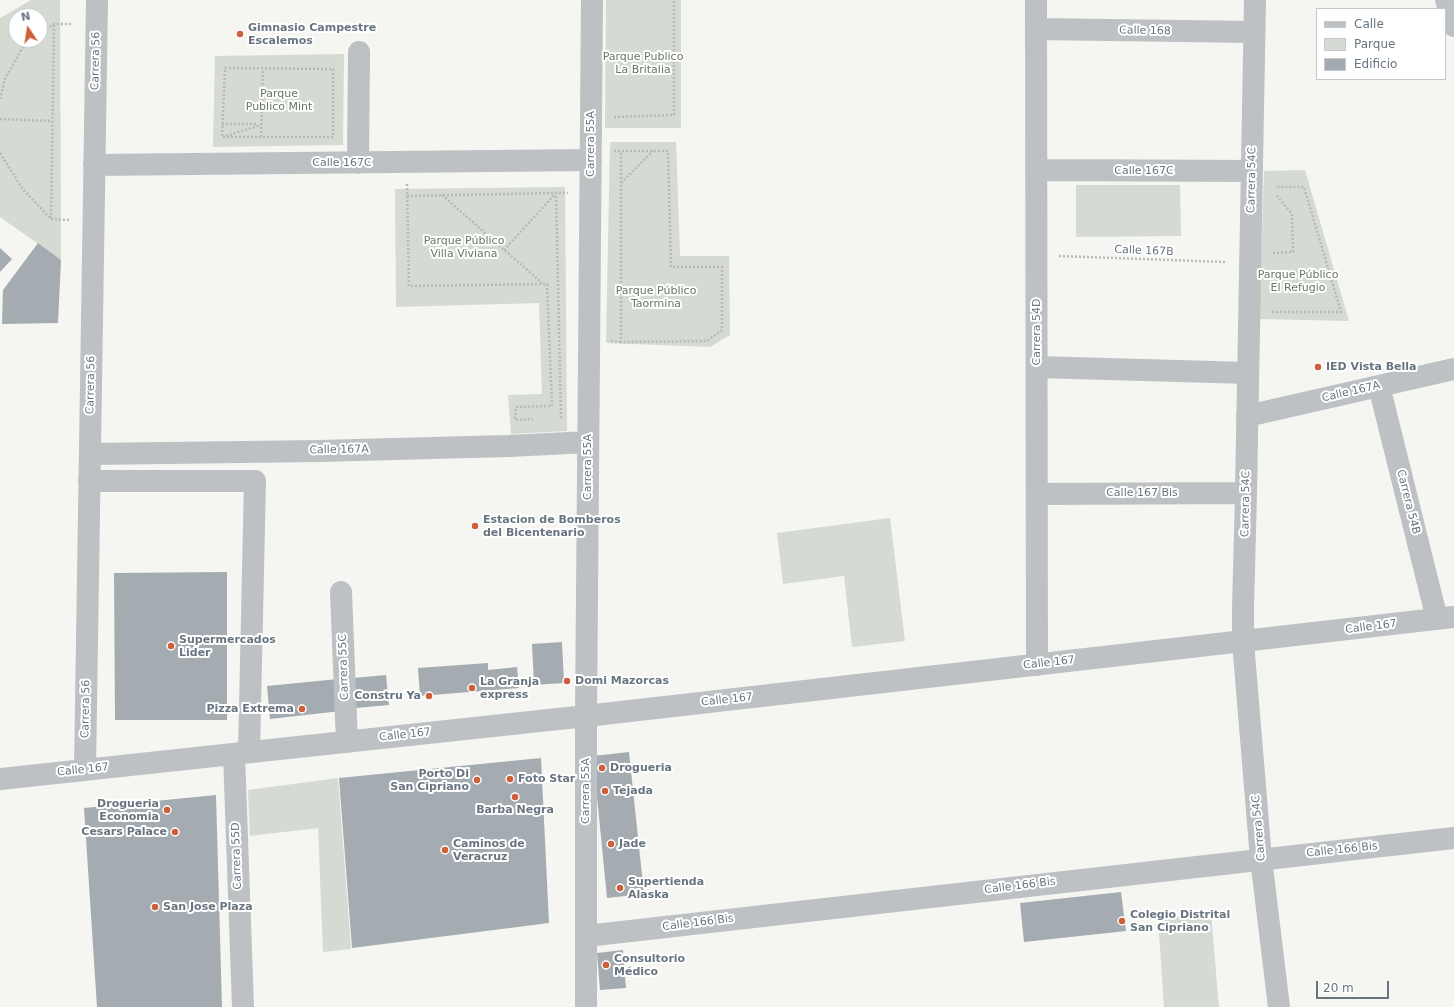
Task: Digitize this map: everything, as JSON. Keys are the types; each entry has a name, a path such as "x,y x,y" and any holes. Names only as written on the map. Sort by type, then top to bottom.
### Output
{"street":[{"name":"Carrera 56","path":"85,770 97,0"},
{"name":"Carrera 55A","path":"586,1007 586,716 592,0"},
{"name":"Carrera 54D","path":"1036,0 1037,665"},
{"name":"Carrera 54C","path":"1255,0 1252,172 1259,258 1248,373 1243,608 1244,642 1261,859 1279,1007"},
{"path":"1446,0 1454,26"},
{"name":"Calle 168","path":"1036,29 1254,32"},
{"path":"358,163 359,52"},
{"name":"Calle 167C","path":"94,165 591,160"},
{"name":"Calle 167C","path":"1036,170 1252,172"},
{"path":"1037,367 1248,373"},
{"name":"Calle 167A","path":"1247,416 1454,369"},
{"name":"Carrera 54B","path":"1379,386 1445,618"},
{"name":"Calle 167A","path":"90,454 508,446 588,442"},
{"name":"Carrera 55D","path":"89,481 254,481 242,753 243,1007"},
{"name":"Calle 167 Bis","path":"1037,494 1246,493"},
{"name":"Carrera 55C","path":"341,592 347,742"},
{"name":"Calle 167","path":"0,778 586,716 1445,618"},
{"name":"Calle 166 Bis","path":"586,936 1454,838"}],"path":[{"path":"608,117 674,115 674,0"},
{"path":"0,153 22,188 50,219 54,24 48,28"},
{"path":"0,98 4,79 22,48"},
{"path":"225,68 334,68 333,137 222,137 225,68"},
{"path":"261,137 263,68"},
{"path":"0,119 52,121"},
{"path":"222,124 261,124"},
{"path":"222,137 261,124"},
{"path":"621,182 653,151"},
{"path":"668,151 671,267 722,267 722,330 707,341 621,342 621,182 621,152 668,151"},
{"path":"1269,187 1304,186 1341,312 1269,312"},
{"name":"Calle 167B","path":"1037,255 1259,258 1293,252 1292,214 1274,192"},
{"path":"538,419 515,420 516,408 552,406 547,284 409,286 407,196 556,193"},
{"path":"504,250 556,193"},
{"path":"554,419 561,418 556,193"},
{"path":"442,195 542,284"}],"green space":[{"path":"31,0 60,0 61,260 0,217 0,18 8,13 8,48 48,48 48,8 17,8"},
{"name":"Parque Publico La Britalia","path":"606,0 681,0 681,128 605,128"},
{"name":"Parque Publico Mint","path":"344,54 343,145 213,147 215,56"},
{"name":"Parque Público Taormina","path":"610,142 676,142 680,256 729,256 730,335 710,347 606,343"},
{"name":"Parque Público El Refugio","path":"1305,170 1349,321 1259,319 1264,171"},
{"path":"1076,185 1180,185 1181,236 1076,237"},
{"name":"Parque Público Villa Viviana","path":"565,187 567,431 511,434 508,395 542,394 539,303 396,307 395,189"},
{"path":"890,518 905,641 852,647 844,576 783,584 777,533"},
{"path":"338,778 351,949 323,952 318,828 250,836 248,790"},
{"path":"1211,914 1219,1007 1164,1007 1158,918"}],"building":[{"path":"38,243 61,260 58,323 2,324 3,290"},
{"path":"0,248 12,259 0,272"},
{"name":"Supermercados Lider","path":"227,572 227,720 115,720 114,573"},
{"path":"562,642 564,683 534,685 532,644"},
{"path":"488,663 488,670 517,667 519,688 420,696 418,668"},
{"path":"386,675 389,705 356,708 353,678"},
{"path":"338,679 341,711 270,719 267,686"},
{"path":"629,752 644,894 607,898 593,756"},
{"name":"Caminos de Veracruz","path":"541,758 549,923 352,948 339,778"},
{"name":"San Jose Plaza","path":"216,795 222,1007 97,1007 84,808"},
{"path":"1121,892 1126,931 1024,942 1020,903"},
{"path":"623,950 626,988 600,990 597,953"}],"place":[{"name":"Gimnasio Campestre Escalemos","path":"240,34"},
{"name":"IED Vista Bella","path":"1318,367"},
{"name":"Estacion de Bomberos del Bicentenario","path":"475,526"},
{"name":"Supermercados Lider","path":"171,646"},
{"name":"Domi Mazorcas","path":"567,681"},
{"name":"La Granja express","path":"472,688"},
{"name":"Constru Ya","path":"429,696"},
{"name":"Pizza Extrema","path":"302,709"},
{"name":"Drogueria","path":"602,768"},
{"name":"Foto Star","path":"510,779"},
{"name":"Porto Di San Cipriano","path":"477,780"},
{"name":"Tejada","path":"605,791"},
{"name":"Barba Negra","path":"515,797"},
{"name":"Drogueria Economia","path":"167,810"},
{"name":"Cesars Palace","path":"175,832"},
{"name":"Jade","path":"611,844"},
{"name":"Caminos de Veracruz","path":"445,850"},
{"name":"Supertienda Alaska","path":"620,888"},
{"name":"San Jose Plaza","path":"155,907"},
{"name":"Colegio Distrital San Cipriano","path":"1122,921"},
{"name":"Consultorio Médico","path":"606,965"}]}
